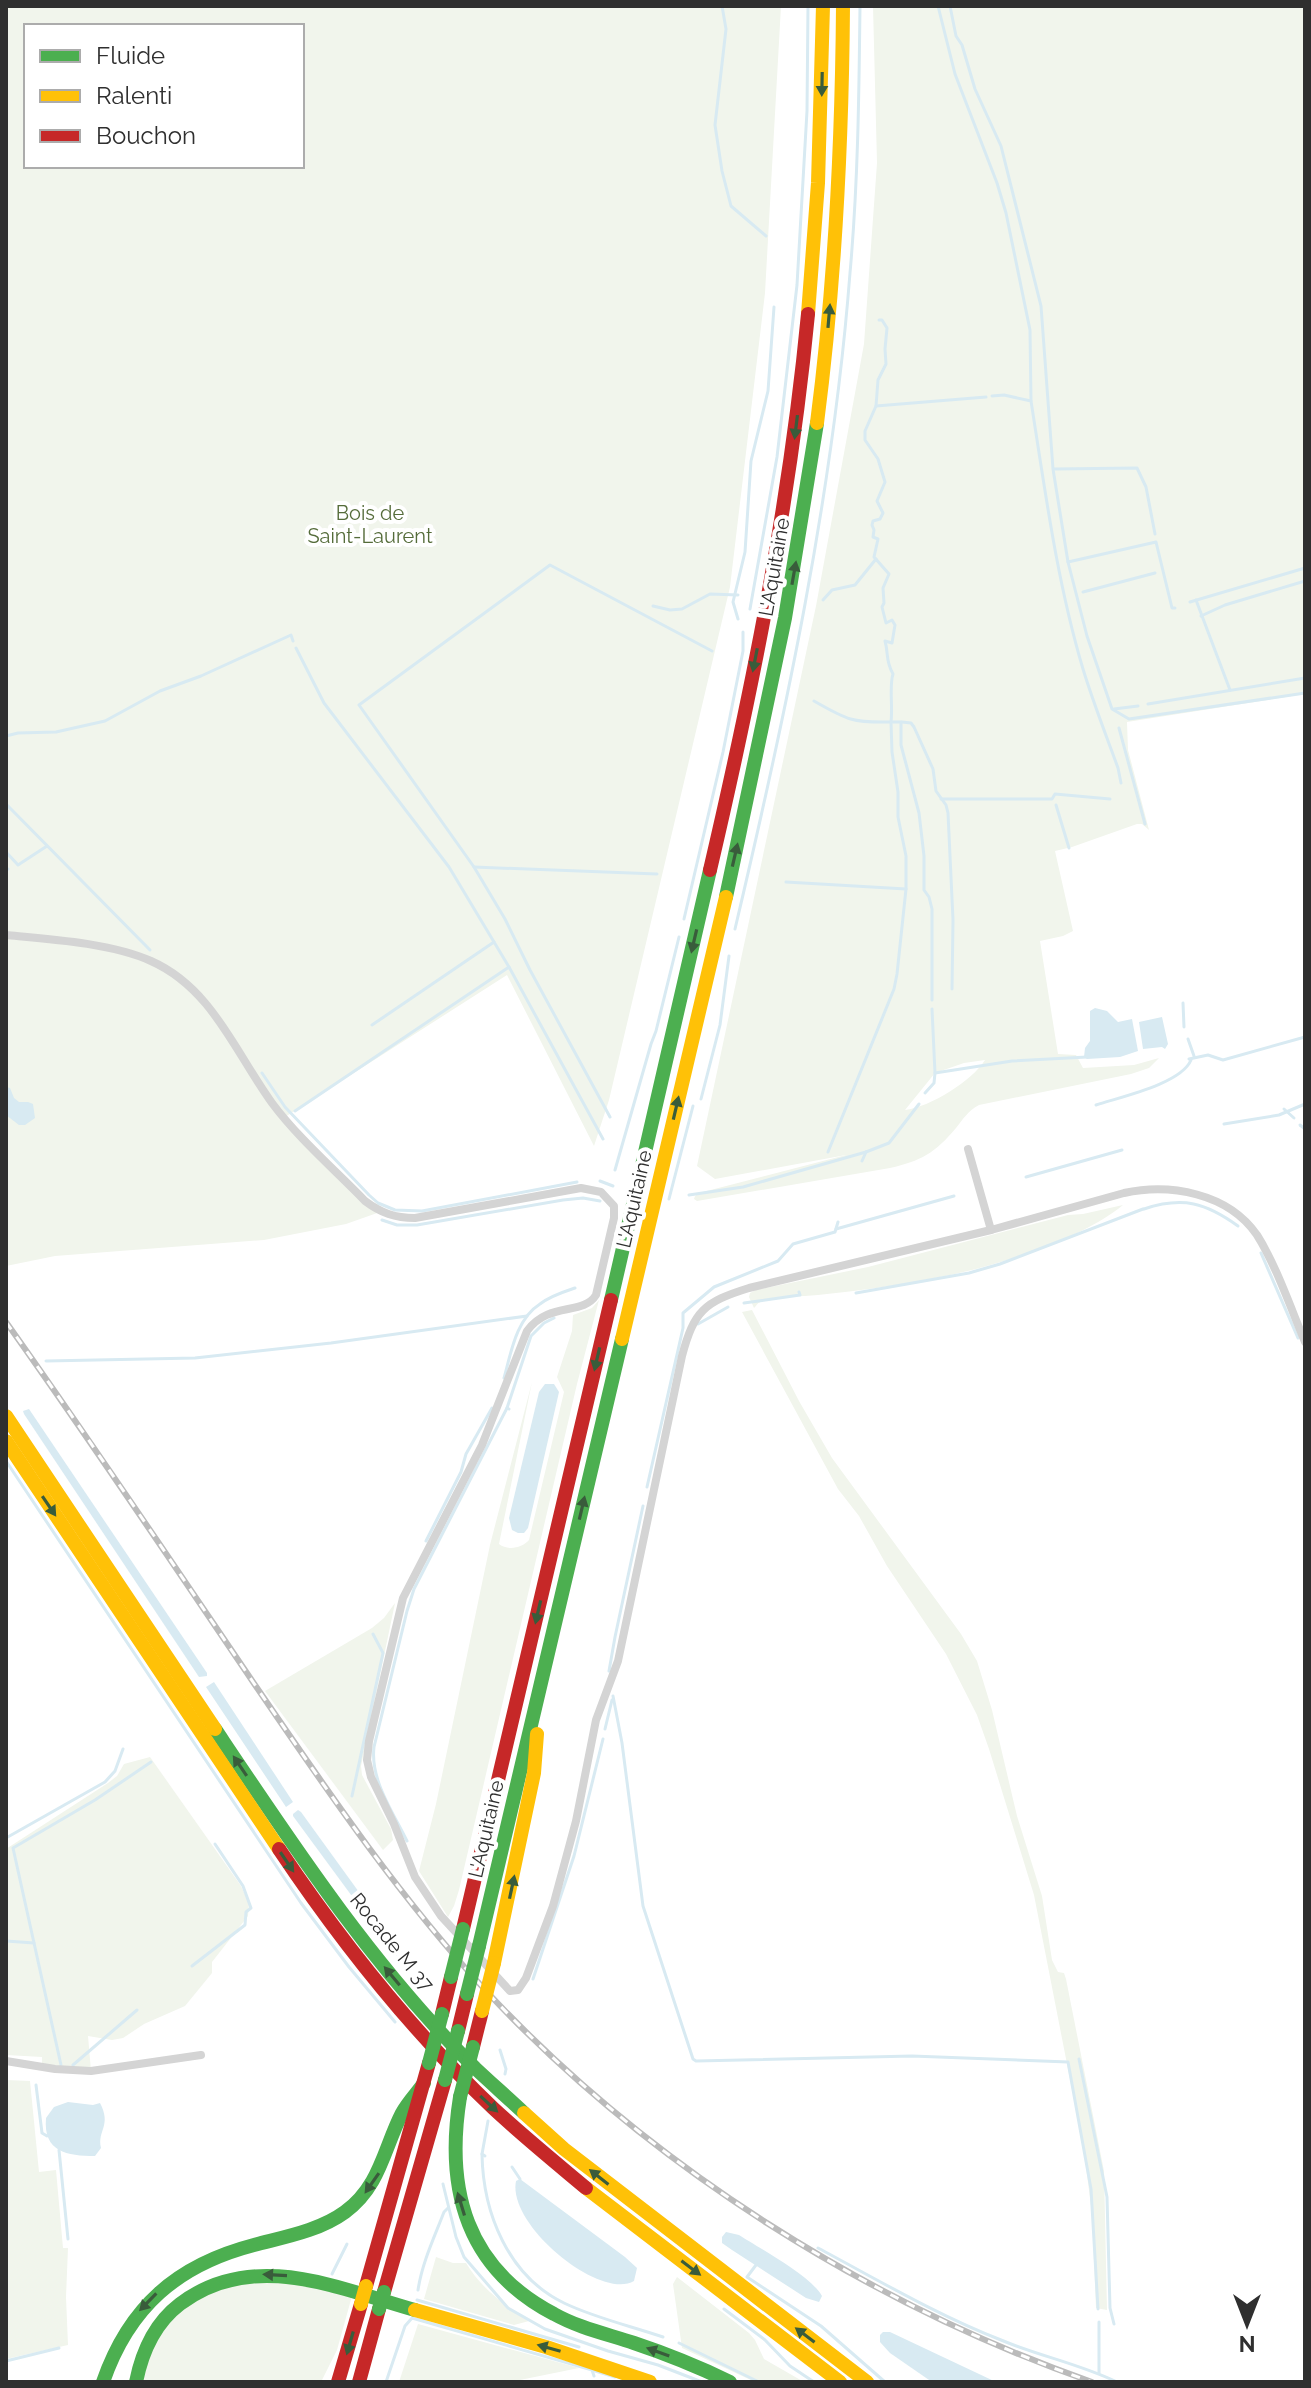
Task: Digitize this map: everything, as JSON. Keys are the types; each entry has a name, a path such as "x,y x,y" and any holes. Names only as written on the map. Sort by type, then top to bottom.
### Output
{"highway":[{"name":"L'Aquitaine","path":"338,2382 424,2083 463,1929 736,759 787,491 804,361 816,231 823,6"},
{"name":"L'Aquitaine","path":"359,2382 445,2080 479,1946 652,1211 784,625 807,494 824,363 835,245 843,6"},
{"name":"Rocade M 37","path":"6,1416 288,1838 358,1934 421,2010 475,2068 564,2149 867,2382"},
{"name":"Rocade M 37","path":"6,1441 299,1881 340,1937 410,2022 480,2095 562,2168 840,2382"},
{"path":"539,1693 534,1773 494,1963 453,2129 457,2193 480,2249 508,2283 536,2305 568,2321 666,2355 730,2382"},
{"path":"103,2382 110,2359 127,2328 139,2311 169,2282 210,2258 316,2227 357,2202 380,2172 403,2112 424,2083"},
{"path":"136,2382 141,2359 158,2326 186,2298 231,2278 274,2274 324,2284 565,2352 650,2382"}],"street":[{"path":"6,935 123,952 151,961 178,978 207,1003 279,1110 365,1201 380,1212 404,1218 428,1217 589,1188 601,1192 614,1206 596,1295 589,1303 553,1311 538,1318 522,1341 482,1445 403,1598 369,1741 367,1760 371,1777 415,1877 441,1916 505,1988 515,1992 522,1987 526,1978 553,1906 566,1859 596,1720 618,1661 680,1365 693,1323 700,1312 713,1302 749,1288 991,1230 1142,1189 1170,1189 1199,1195 1228,1209 1257,1236 1305,1342"},
{"path":"968,1149 991,1230"},
{"path":"6,2061 91,2071 201,2055"}],"green space":[{"name":"Bois de Saint-Laurent","path":"6,6 781,6 765,293 730,587 609,1100 594,1146 507,975 285,1117 380,1212 346,1224 264,1240 55,1256 6,1266"},
{"path":"873,6 1305,6 1305,694 1127,722 1128,750 1149,830 1137,824 1055,851 1073,931 1040,941 1058,1054 1076,1055 1083,1068 1134,1065 1159,1058 1149,1068 979,1105 934,1150 901,1165 697,1201 694,1199 699,1193 846,1155 715,1179 697,1166 816,606 864,344 877,163","holes":["985,1060 979,1068 938,1098 905,1110 935,1073"]},
{"path":"1123,1205 1105,1218 1059,1241 1007,1260 957,1273 862,1290 776,1298 761,1302 754,1308 749,1297 756,1290 868,1267 1068,1215"},
{"path":"599,1300 459,1890 448,1917 419,1871 490,1545 532,1382 499,1544 515,1548 529,1540 564,1392 557,1377 572,1331 573,1315 592,1308"},
{"path":"752,1310 832,1458 961,1634 977,1661 1017,1816 1042,1896 1052,1960 1066,1979 1104,2171 1107,2310 1096,2308 1092,2214 1084,2151 1034,1895 977,1715 946,1654 887,1566 859,1516 838,1489 742,1312"},
{"path":"395,1603 361,1766 362,1775 391,1829 393,1840 383,1850 265,1691 372,1628"},
{"path":"150,1757 241,1886 249,1903 248,1916 212,1962 212,1973 185,2006 144,2024 123,2038 112,2040 88,2036 91,2071 42,2067 42,2057 6,2055 6,1849 108,1783 124,1764"},
{"path":"6,2080 30,2081 39,2172 56,2170 63,2248 68,2248 68,2345 6,2359"},
{"path":"436,2257 453,2263 466,2263 494,2295 529,2321 514,2325 424,2299"},
{"path":"677,2277 749,2333 764,2359 804,2382 755,2382 682,2348 673,2284"},
{"path":"279,2279 352,2296 337,2350 321,2382 141,2382 153,2343 183,2305 229,2282"},
{"path":"418,2324 579,2368 510,2382 399,2382"}],"shaded area":[{"path":"1095,1008 1107,1011 1118,1022 1132,1019 1138,1051 1120,1057 1084,1057 1090,1041 1090,1011"},
{"path":"1162,1017 1168,1044 1165,1049 1143,1049 1139,1022"},
{"path":"6,1087 19,1102 33,1104 35,1118 25,1125 19,1125 6,1115"},
{"path":"545,1384 554,1384 559,1392 528,1528 524,1533 518,1533 512,1530 509,1518 539,1392"},
{"path":"29,1409 207,1676 199,1677 24,1414 23,1411"},
{"path":"214,1682 293,1802 286,1807 206,1687"},
{"path":"298,1810 411,1964 411,1972 407,1971 293,1816"},
{"path":"68,2102 100,2103 105,2123 101,2148 95,2156 66,2153 48,2138 46,2118 54,2107"},
{"path":"520,2179 625,2257 637,2268 634,2281 619,2284 600,2280 559,2255 526,2218 517,2199 516,2181"},
{"path":"726,2232 739,2235 796,2271 822,2296 819,2302 806,2298 722,2243"},
{"path":"883,2332 890,2332 996,2382 932,2382 890,2353 880,2342"}],"waterway":[{"path":"722,6 726,29 715,125 722,171 731,206 766,236"},
{"path":"750,609 777,457 797,285 807,111 808,6"},
{"path":"735,929 789,685 820,521 832,438 853,240 860,6"},
{"path":"938,6 955,74 1006,213 1030,330 1031,401"},
{"path":"950,6 956,36 962,45 975,89 1001,146 1041,306 1053,469 1068,562 1156,542 1172,608 1175,608"},
{"path":"738,619 733,602 745,552 751,461 768,391 774,307"},
{"path":"879,320 887,328 886,364 878,380 876,406 865,431 865,440 878,459 885,482 877,501 883,513 872,525 873,537 878,539 874,557 889,574 883,588 882,607 886,623 892,620 895,625 892,643 885,641 893,674 891,722 901,722 901,745 919,813 924,890 932,909 932,1000"},
{"path":"992,396 1004,395 1031,401 1066,603 1083,669 1121,783"},
{"path":"876,406 986,397"},
{"path":"1054,469 1137,468 1146,487 1155,534"},
{"path":"823,600 832,590 855,585 876,559"},
{"path":"1068,562 1087,636 1112,709 1129,719 1305,693"},
{"path":"610,1117 474,867 359,705 550,565 712,651"},
{"path":"1190,602 1305,568"},
{"path":"1083,592 1155,573"},
{"path":"1201,616 1225,605 1305,581"},
{"path":"653,606 682,609 710,594 738,595"},
{"path":"1196,600 1230,690"},
{"path":"684,919 723,752 743,651 743,632"},
{"path":"6,736 56,732 105,721 160,691 291,635 293,641"},
{"path":"296,648 324,703 449,867 509,967"},
{"path":"1148,704 1305,678"},
{"path":"814,701 851,719 891,722 898,817 906,856 906,889 894,989 828,1152"},
{"path":"1114,709 1138,706"},
{"path":"902,722 911,723 914,727 933,769 936,791 948,813 953,920 952,989"},
{"path":"1119,728 1145,824"},
{"path":"941,799 1052,799 1055,794 1110,799"},
{"path":"6,804 150,950"},
{"path":"1056,805 1069,848"},
{"path":"6,852 18,865 47,846"},
{"path":"474,867 657,874"},
{"path":"786,882 906,889"},
{"path":"615,1170 656,1031 679,937"},
{"path":"372,1025 494,942"},
{"path":"701,1099 720,1025 729,956"},
{"path":"295,1111 509,967 603,1139"},
{"path":"1183,1003 1184,1027"},
{"path":"932,1009 935,1073 1012,1061 1087,1057"},
{"path":"1189,1059 1208,1055 1223,1060 1305,1037"},
{"path":"1188,1039 1194,1056"},
{"path":"1096,1105 1163,1083 1191,1060"},
{"path":"262,1073 285,1107 369,1195 378,1203 395,1210 422,1211 577,1182"},
{"path":"925,1093 934,1083 935,1073"},
{"path":"862,1161 866,1152 889,1143 919,1104"},
{"path":"1224,1124 1279,1115 1305,1104"},
{"path":"669,1199 693,1106"},
{"path":"1284,1109 1294,1118"},
{"path":"1300,1125 1305,1129"},
{"path":"1026,1177 1122,1150"},
{"path":"689,1195 743,1187 866,1152"},
{"path":"600,1181 613,1186"},
{"path":"836,1229 954,1196"},
{"path":"382,1220 397,1225 417,1225 563,1200 583,1198 600,1201"},
{"path":"1144,1209 1171,1203 1194,1204 1238,1226"},
{"path":"856,1293 969,1273 1000,1264 1143,1209"},
{"path":"647,1487 683,1328 683,1313 714,1287 778,1261 793,1244 835,1232 838,1222"},
{"path":"1261,1253 1298,1338"},
{"path":"504,1378 525,1318 544,1301 575,1288"},
{"path":"744,1303 800,1295 799,1292"},
{"path":"698,1324 728,1307"},
{"path":"46,1361 195,1358 527,1316"},
{"path":"509,1409 531,1336 554,1318"},
{"path":"426,1541 461,1472 466,1454 492,1408"},
{"path":"407,1841 379,1784 374,1747 414,1589 507,1408"},
{"path":"6,1461 301,1903 395,2022"},
{"path":"609,1671 643,1506"},
{"path":"352,1796 383,1653 373,1634"},
{"path":"613,1696 643,1906 693,2059 912,2056 1068,2062 1091,2189 1098,2309"},
{"path":"605,1729 612,1700"},
{"path":"533,1979 574,1856 603,1739"},
{"path":"6,1838 105,1782 115,1771 123,1749"},
{"path":"61,2065 13,1848 95,1800 151,1762"},
{"path":"192,1966 245,1925 246,1912 251,1908 243,1886 215,1844"},
{"path":"6,1941 34,1943"},
{"path":"73,2065 137,2010"},
{"path":"500,2050 505,2074"},
{"path":"1079,2059 1107,2197 1110,2308 1114,2324"},
{"path":"36,2085 42,2133 47,2136"},
{"path":"485,2156 482,2154 488,2121"},
{"path":"59,2150 68,2239"},
{"path":"482,2154 487,2198 494,2220 502,2240 528,2277 564,2303 663,2337"},
{"path":"512,2167 520,2179"},
{"path":"443,2184 464,2257 508,2308 545,2329 702,2382"},
{"path":"418,2290 422,2270 448,2208"},
{"path":"332,2274 347,2244"},
{"path":"818,2248 954,2320 1015,2346 1117,2382"},
{"path":"756,2265 747,2277 821,2326 885,2382"},
{"path":"417,2300 579,2347"},
{"path":"724,2309 765,2340 790,2366 814,2382"},
{"path":"386,2382 405,2326 412,2318 592,2370 594,2376"},
{"path":"1099,2322 1099,2373"},
{"path":"679,2343 759,2382"},
{"path":"6,2361 59,2348"},
{"path":"592,2370 615,2377"}],"railway":[{"path":"6,1322 364,1842 455,1956 551,2056 619,2116 692,2172 767,2223 926,2313 1092,2382"}],"traffic: fast":[{"path":"726,897 785,618 817,423"},
{"path":"611,1300 710,870"},
{"path":"479,1946 622,1339"},
{"path":"215,1729 336,1905 402,1989 475,2068 524,2113"},
{"path":"451,1977 463,1929"},
{"path":"467,1994 479,1946"},
{"path":"429,2063 442,2014"},
{"path":"445,2080 458,2031"},
{"path":"460,2097 473,2047"},
{"path":"103,2382 114,2355 142,2311 179,2277 226,2254 324,2224 357,2202 374,2179 402,2113 424,2083"},
{"path":"460,2097 456,2131 460,2194 468,2223 482,2250 500,2274 524,2295 564,2319 671,2356 730,2382"},
{"path":"136,2382 151,2339 163,2320 180,2304 208,2288 237,2279 266,2276 296,2278 415,2310"},
{"path":"379,2309 384,2292"}],"traffic: slow":[{"path":"808,314 818,183 823,6"},
{"path":"817,423 829,319 836,214 843,6"},
{"path":"622,1339 726,897"},
{"path":"6,1416 215,1729"},
{"path":"6,1441 279,1849"},
{"path":"494,1963 534,1773 537,1734"},
{"path":"482,2011 494,1963"},
{"path":"524,2113 564,2149 867,2382"},
{"path":"586,2188 840,2382"},
{"path":"361,2304 366,2286"},
{"path":"415,2310 546,2347 650,2382"}],"traffic: jam":[{"path":"710,870 768,594 791,454 808,314"},
{"path":"463,1929 611,1300"},
{"path":"279,1849 353,1952 434,2048 493,2108 586,2188"},
{"path":"442,2014 451,1977"},
{"path":"458,2031 467,1994"},
{"path":"473,2047 482,2011"},
{"path":"366,2286 429,2063"},
{"path":"384,2292 445,2080"},
{"path":"338,2382 361,2304"},
{"path":"359,2382 379,2309"}]}
